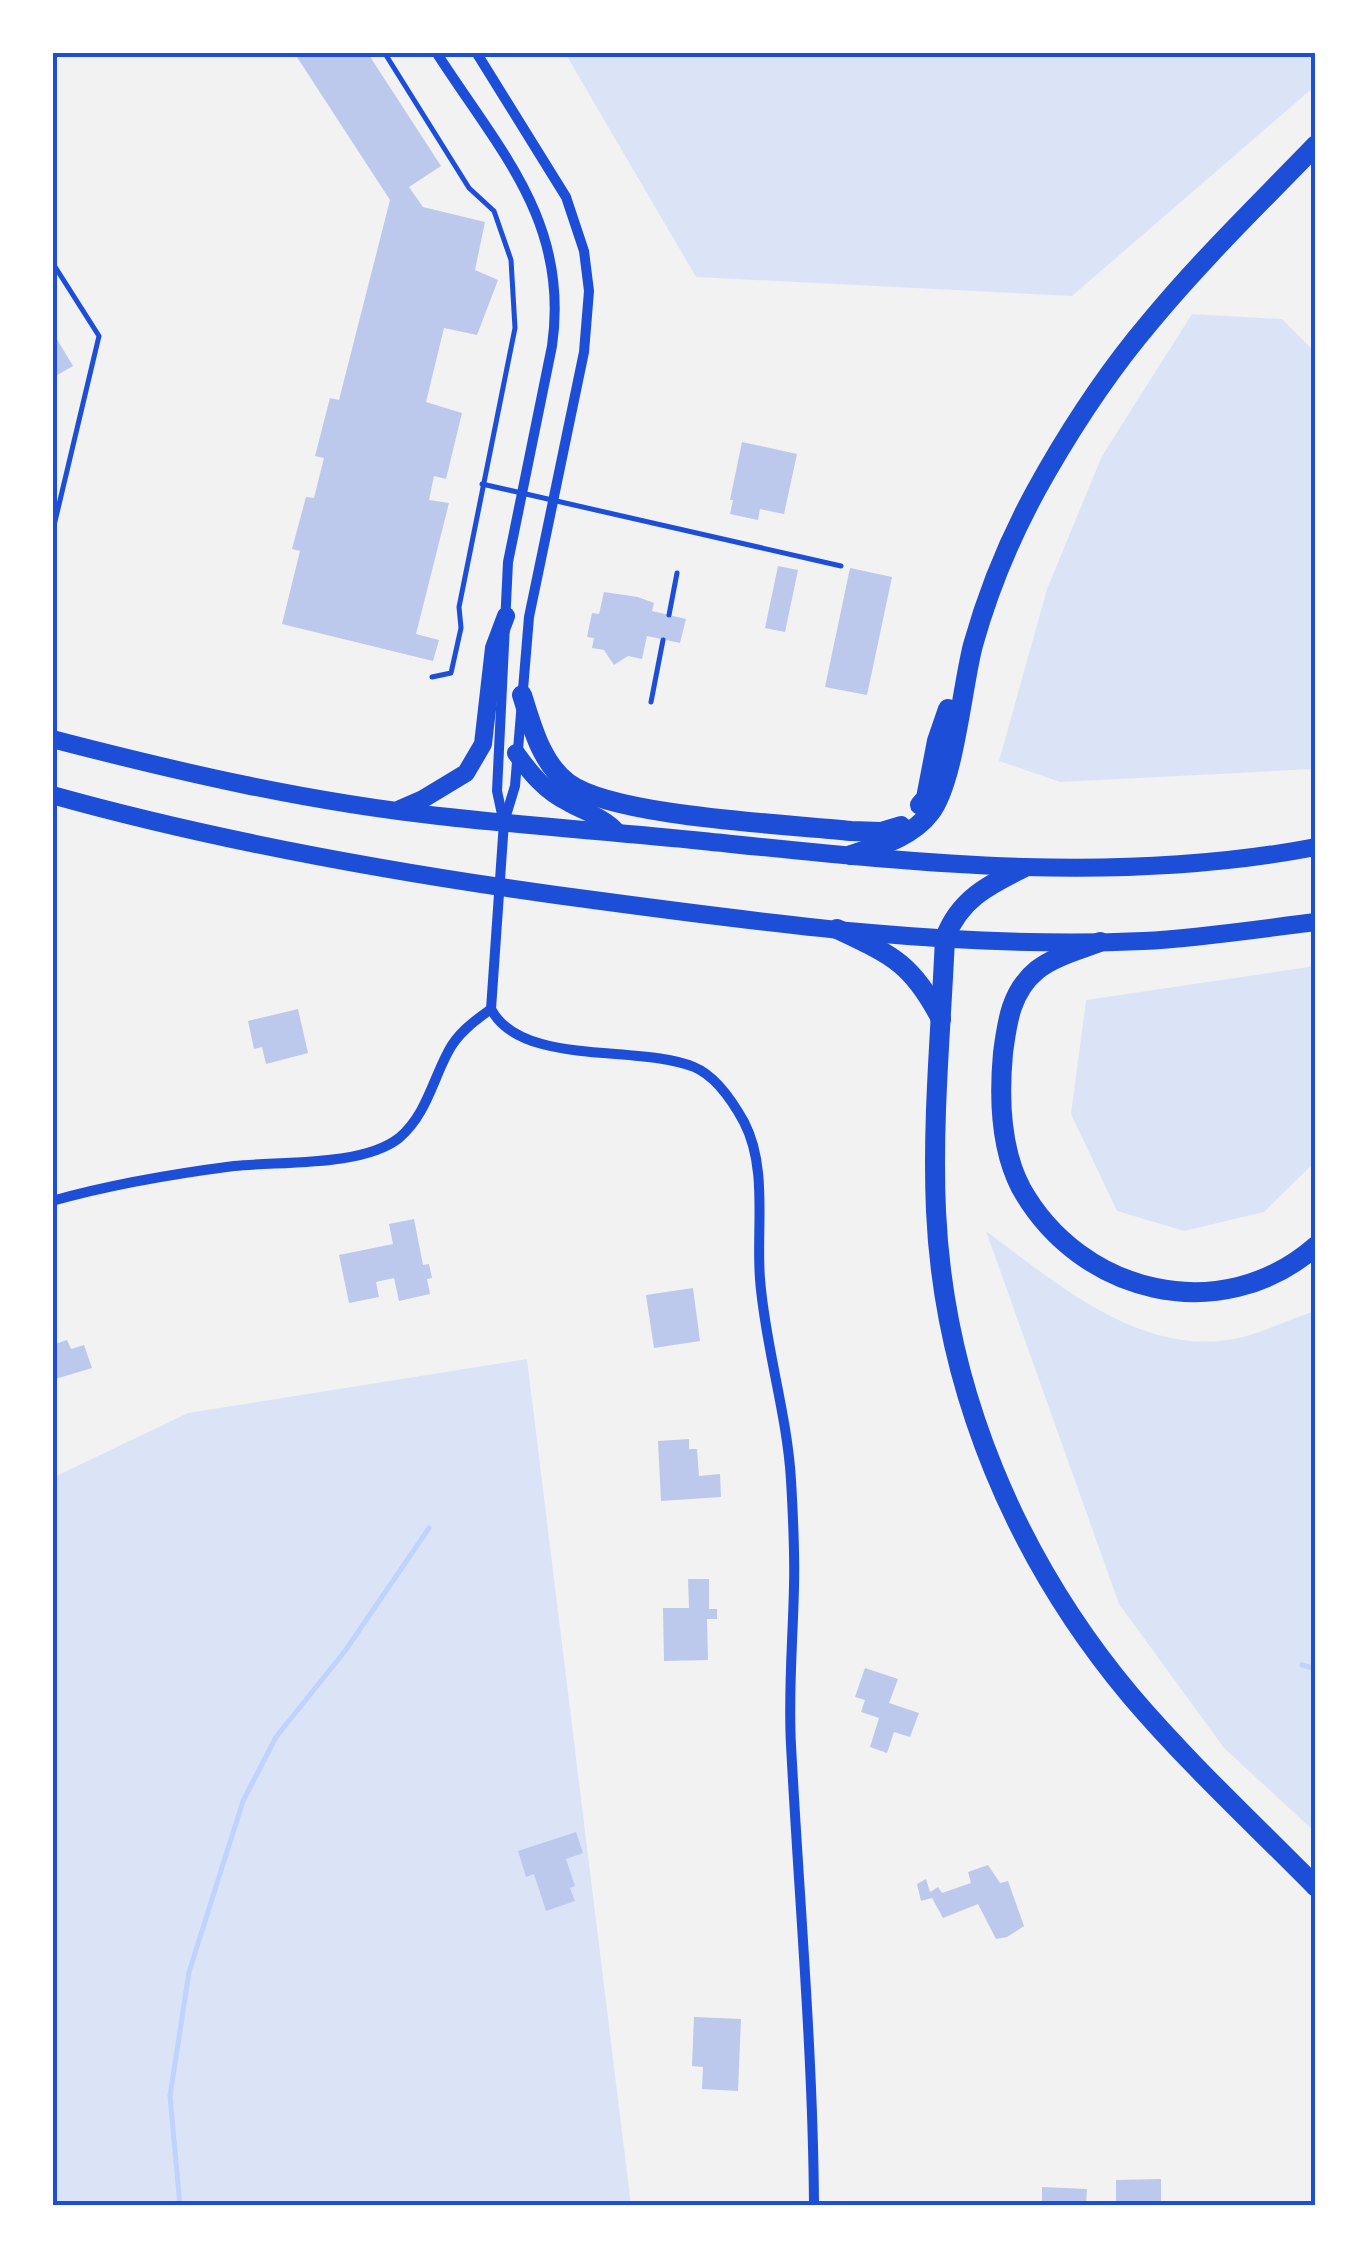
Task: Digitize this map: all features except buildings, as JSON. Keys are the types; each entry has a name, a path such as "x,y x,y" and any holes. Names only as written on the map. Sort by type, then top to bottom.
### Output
{"highway":[{"path":"851,856 908,833 930,813 949,765 962,692 987,598 1016,530 1074,426 1152,319 1316,145"},
{"path":"522,695 535,736 552,766 569,783 613,803 881,832 903,825 926,798 948,708 962,692"},
{"path":"1023,868 972,897 955,916 945,938 936,1168 942,1271 961,1370 999,1484 1042,1571 1099,1656 1168,1736 1316,1887"},
{"path":"837,929 904,965 921,983 942,1021"},
{"path":"1100,942 1037,970 1022,986 1006,1025 1002,1122 1020,1185 1039,1216 1062,1241 1100,1268 1143,1286 1172,1292 1200,1292 1254,1282 1280,1272 1316,1246"}],"main road":[{"path":"396,810 423,799 466,772 484,744 494,648 506,616"},
{"path":"52,728 123,758"},
{"path":"52,739 275,791 396,810 851,856 1023,868 1162,865 1316,847"},
{"path":"516,753 532,777 563,801 610,824 618,833"},
{"path":"52,795 146,821 501,888 837,929 945,938 1100,942 1316,922"}],"street":[{"path":"436,52 529,198 545,232 552,260 556,320 508,562 497,792 504,822"},
{"path":"476,52 566,197 584,250 589,290 588,328 529,617 515,786 504,822 491,1009 498,1023 515,1036 550,1045 664,1059 698,1068 724,1092 745,1124 756,1154 760,1281 791,1476 795,1580 790,1741 798,1830 814,2206"},
{"path":"52,1201 120,1183 233,1166 355,1156 376,1150 396,1140 414,1122 425,1106 449,1049 462,1032 491,1009"}],"lane":[{"path":"384,52 469,188 494,211 512,260 515,328 459,607 461,628 451,673 432,676"},
{"path":"52,262 99,336 52,534"},
{"path":"482,484 841,566"},
{"path":"669,615 677,573"},
{"path":"650,702 664,640"}],"shaded area":[{"path":"1315,52 1315,86 1072,296 696,277 565,53"},
{"path":"1192,314 1282,319 1315,352 1315,769 1060,782 999,761 1047,589 1102,456"},
{"path":"1315,966 1315,1162 1264,1212 1184,1231 1117,1211 1071,1114 1086,1000"},
{"path":"986,1231 1098,1309 1160,1335 1193,1341 1227,1340 1315,1311 1315,1832 1224,1748 1119,1604"},
{"path":"527,1359 631,2205 53,2205 52,1478 188,1413"}],"waterway":[{"path":"180,2206 170,2096 189,1972 243,1801 276,1737 345,1651 429,1528"},
{"path":"1302,1665 1316,1669"}]}
